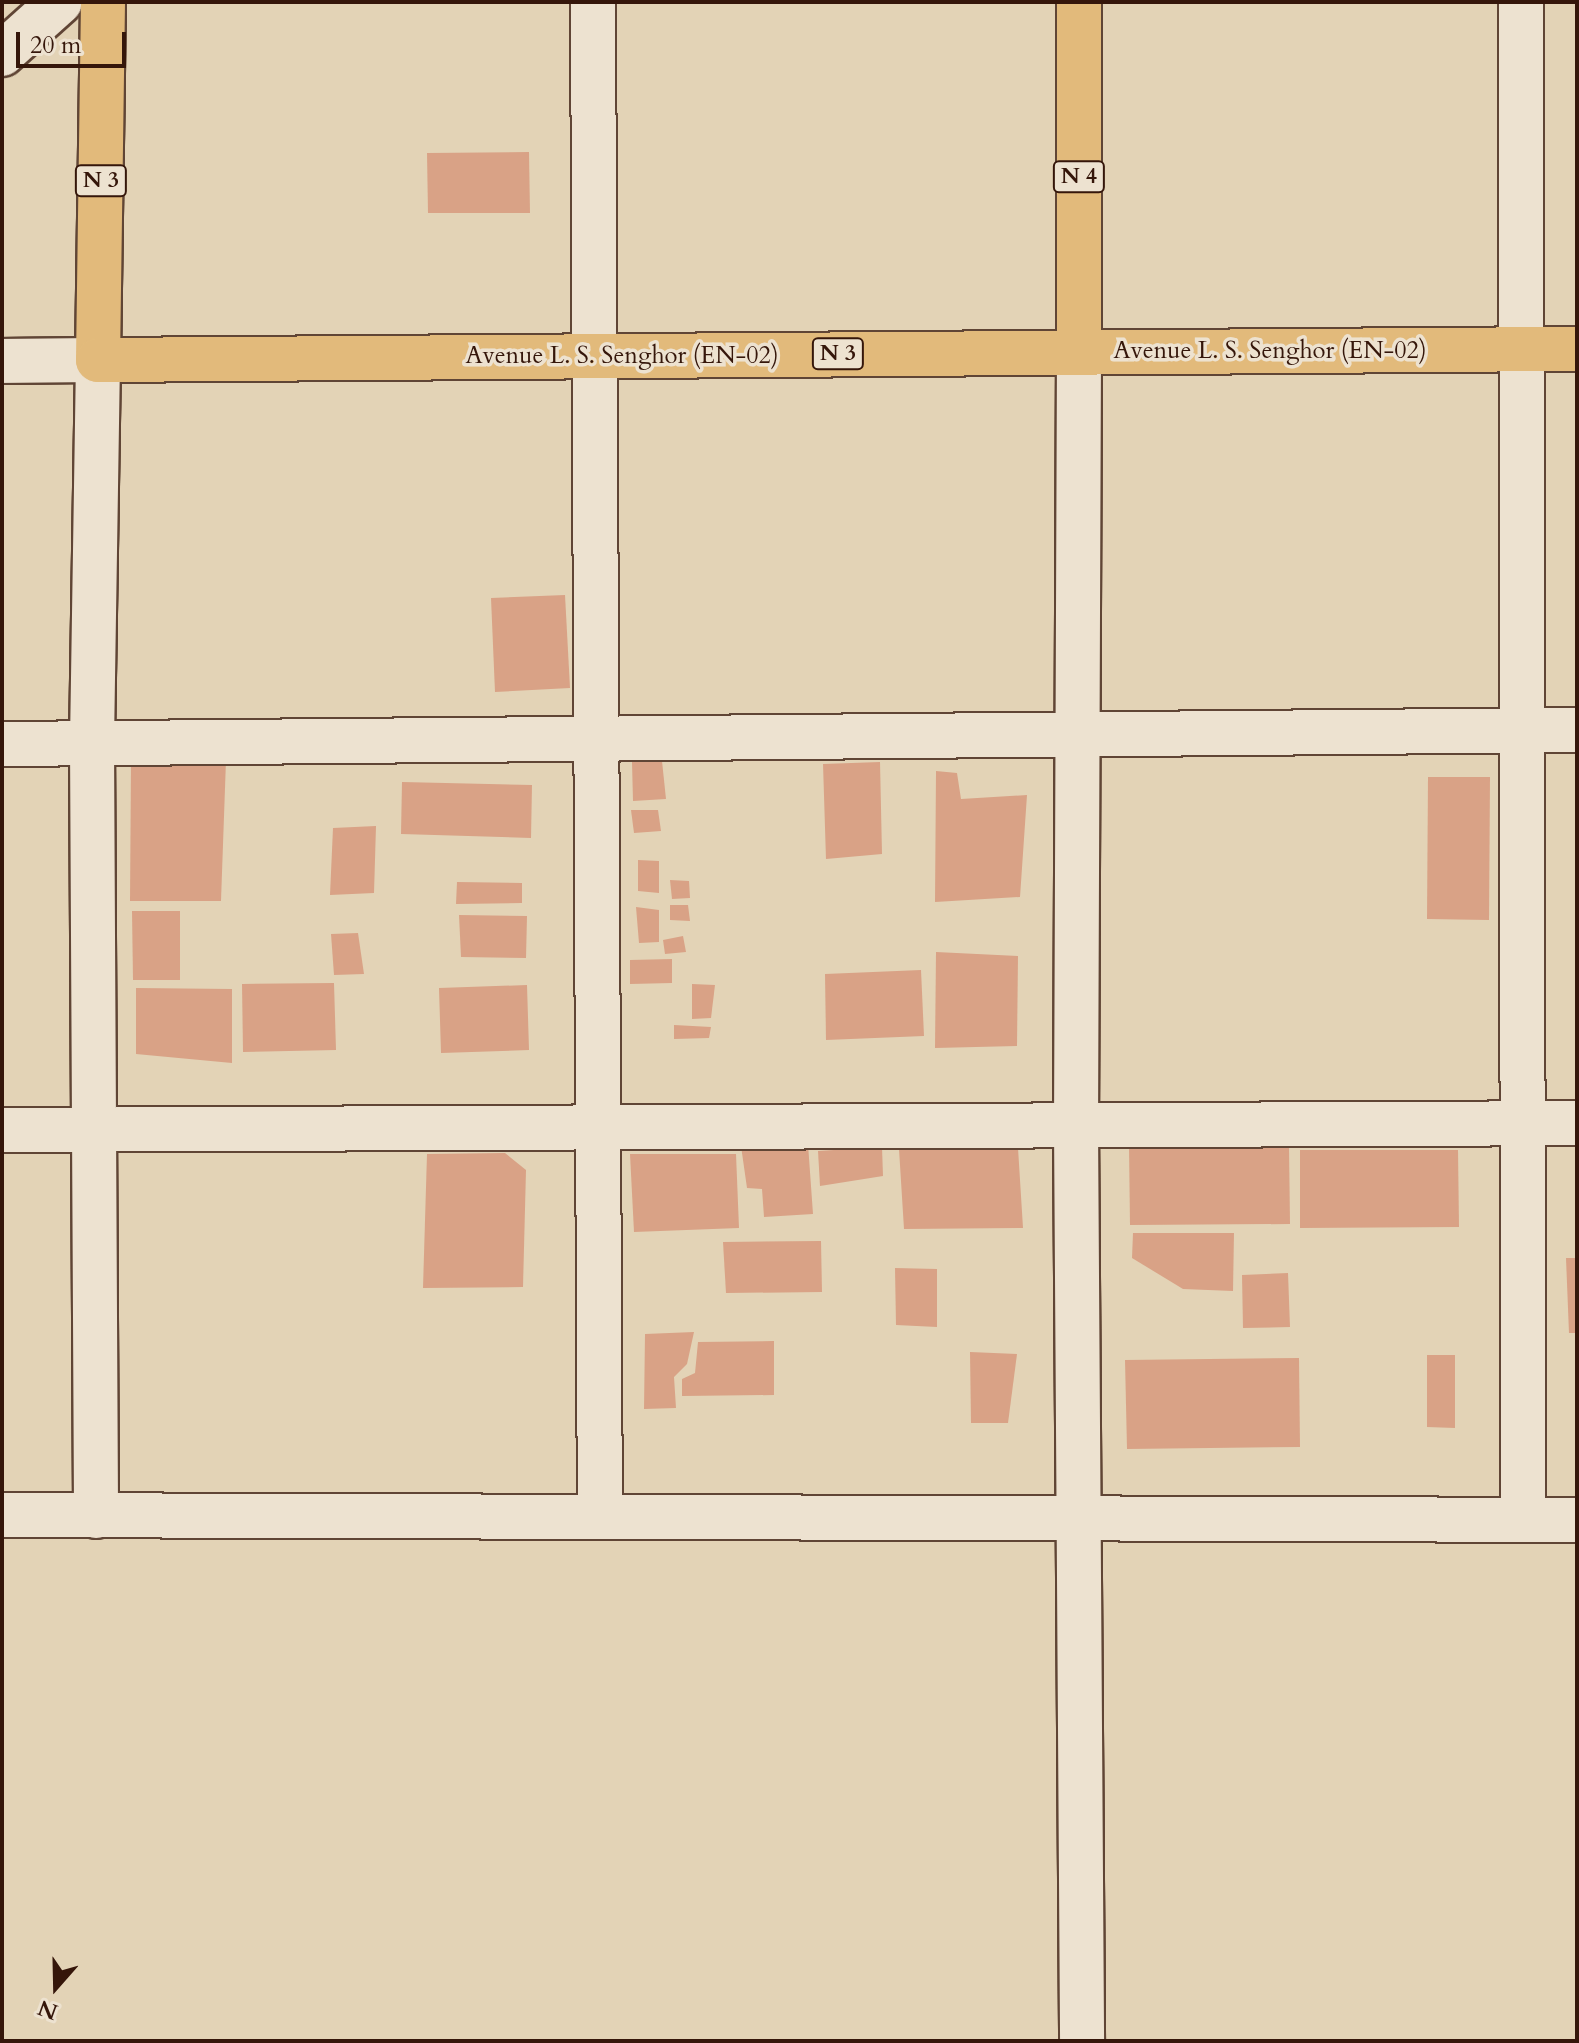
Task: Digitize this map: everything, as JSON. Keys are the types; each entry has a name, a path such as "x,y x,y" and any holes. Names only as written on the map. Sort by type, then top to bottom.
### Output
{"main road":[{"name":"N 3","path":"98,360 103,2"},
{"name":"N 4","path":"1079,2 1079,352"},
{"name":"Avenue L. S. Senghor (EN-02)","path":"98,360 1577,349"}],"street":[{"path":"2,54 60,2"},
{"path":"593,2 600,1517"},
{"path":"1521,2 1523,1520"},
{"path":"1079,352 1076,1125 1082,1519 1082,2041"},
{"path":"2,361 98,360 92,743 96,1516"},
{"path":"2,744 1577,730"},
{"path":"2,1130 1577,1123"},
{"path":"2,1515 1577,1520"}],"building":[{"path":"529,152 530,213 428,213 427,153"},
{"path":"565,595 570,688 495,692 491,598"},
{"path":"226,760 221,901 130,901 131,762"},
{"path":"662,761 666,799 633,801 632,762"},
{"path":"880,762 882,854 826,859 823,764"},
{"path":"936,771 957,773 961,799 1027,795 1020,897 935,902"},
{"path":"1428,777 1490,777 1489,920 1427,919"},
{"path":"402,782 532,785 531,838 401,834"},
{"path":"631,810 658,810 661,831 634,833"},
{"path":"376,826 374,893 330,895 333,828"},
{"path":"638,860 659,861 659,893 638,891"},
{"path":"670,880 689,881 690,898 672,899"},
{"path":"457,882 522,883 522,903 456,904"},
{"path":"670,905 688,905 690,921 670,920"},
{"path":"636,907 659,910 659,942 639,943"},
{"path":"132,911 180,911 180,980 133,980"},
{"path":"459,915 527,916 526,958 461,957"},
{"path":"358,933 364,974 334,975 331,934"},
{"path":"683,936 686,952 665,954 663,940"},
{"path":"936,952 1018,956 1017,1046 935,1048"},
{"path":"672,959 672,983 630,984 630,960"},
{"path":"921,970 924,1036 826,1040 825,974"},
{"path":"334,983 336,1050 243,1052 242,984"},
{"path":"692,984 715,985 711,1018 692,1019"},
{"path":"527,985 529,1050 441,1053 439,988"},
{"path":"136,988 232,989 232,1063 136,1054"},
{"path":"674,1025 711,1027 709,1038 674,1039"},
{"path":"808,1144 813,1214 764,1217 762,1189 747,1188 741,1146"},
{"path":"1129,1145 1289,1145 1290,1224 1130,1225"},
{"path":"882,1147 883,1176 820,1186 818,1151"},
{"path":"1018,1148 1023,1228 904,1229 899,1149"},
{"path":"1300,1150 1458,1150 1459,1227 1300,1228"},
{"path":"505,1153 526,1170 523,1287 423,1288 427,1154"},
{"path":"630,1154 736,1154 739,1228 634,1232"},
{"path":"1133,1233 1234,1233 1233,1291 1183,1289 1132,1258"},
{"path":"821,1241 822,1292 726,1293 723,1242"},
{"path":"1566,1258 1577,1258 1577,1333 1569,1333"},
{"path":"895,1268 937,1269 937,1327 896,1325"},
{"path":"1288,1273 1290,1327 1243,1328 1242,1275"},
{"path":"694,1332 687,1364 674,1377 676,1408 644,1409 645,1334"},
{"path":"774,1341 774,1395 682,1396 682,1379 695,1373 698,1342"},
{"path":"970,1352 1017,1354 1008,1423 971,1423"},
{"path":"1427,1355 1455,1355 1455,1428 1427,1427"},
{"path":"1299,1358 1300,1447 1127,1449 1125,1360"}]}
